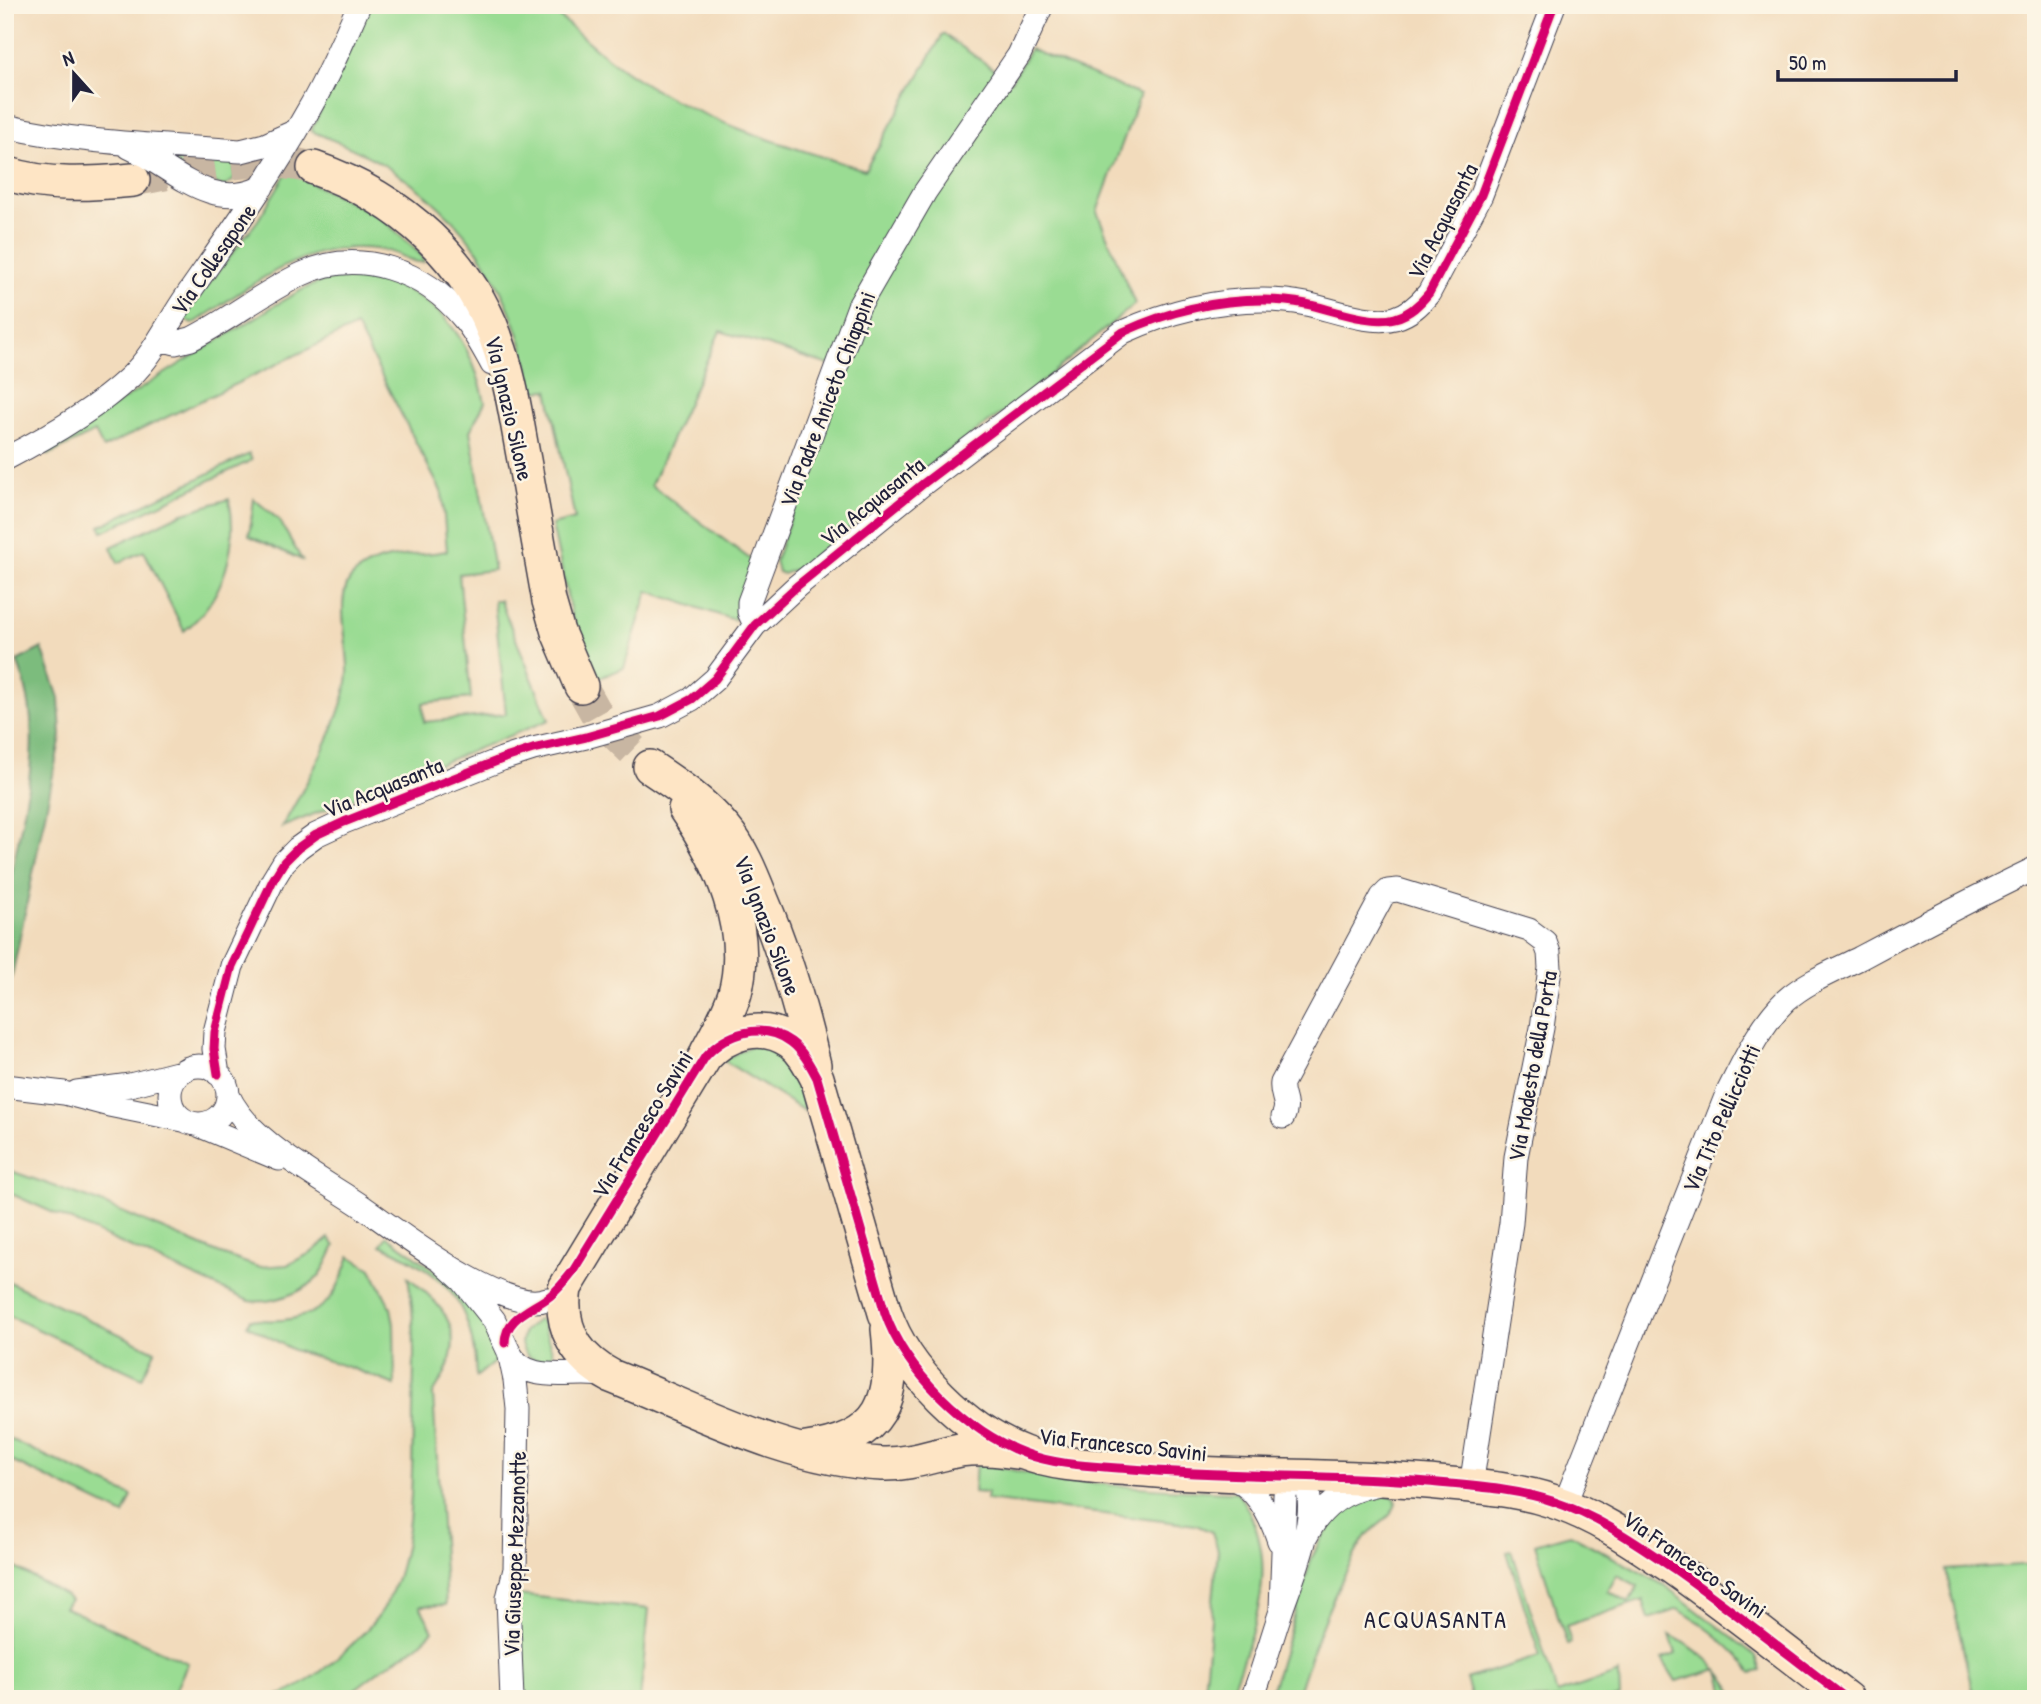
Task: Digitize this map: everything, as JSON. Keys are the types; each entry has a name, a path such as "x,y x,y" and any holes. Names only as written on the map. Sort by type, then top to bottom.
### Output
{"street":[{"name":"Via Collesapone","path":"5,459 40,440 108,395 144,362 180,306 237,227 296,131 331,68 359,5"},
{"name":"Via Padre Aniceto Chiappini","path":"755,625 749,612 750,602 859,306 925,192 1019,55 1042,5"},
{"name":"Via Acquasanta","path":"218,1073 214,1049 215,1032 226,985 240,946 278,870 291,854 307,841 344,822 510,756 545,745 586,737 671,710 701,692 715,679 755,625 797,586 924,482 1123,332 1145,322 1216,302 1263,300 1303,303 1379,319 1395,318 1420,304 1429,293 1480,195 1554,5"},
{"path":"5,126 58,138 241,151 265,145 296,131"},
{"path":"122,143 154,159 196,186 221,195 236,212 237,227"},
{"path":"221,195 241,195 262,187 256,167 241,151"},
{"name":"Via Ignazio Silone","path":"314,168 353,183 393,207 456,265 475,291 493,331 507,374 549,601 558,632 581,686"},
{"path":"5,173 51,183 96,184 133,180"},
{"path":"160,339 175,343 191,339 279,285 313,269 338,263 376,264 420,280 455,308 480,341 514,407"},
{"name":"Via Ignazio Silone","path":"705,1057 735,993 739,953 734,917 720,870 708,844 682,805 647,765 709,811 731,836 745,860 788,966 817,1078"},
{"name":"Via Tito Pellicciotti","path":"1564,1506 1727,1094 1754,1041 1771,1016 1789,998 1820,979 1923,924 2036,869"},
{"name":"Via Modesto della Porta","path":"1283,1117 1286,1106 1282,1083 1382,897 1388,891 1398,890 1529,930 1545,942 1550,968 1542,1028 1516,1157 1511,1223 1471,1486"},
{"name":"Via Acquasanta","path":"185,1070 198,1060 215,1032"},
{"name":"Via Francesco Savini","path":"507,1348 506,1334 513,1321 547,1299 573,1271 705,1057 716,1045 730,1037 745,1032 767,1032 786,1038 797,1047 817,1078 885,1313 903,1351 936,1393 976,1425 1024,1453 1070,1463 1152,1471 1400,1480 1471,1486 1528,1495 1564,1506 1602,1522 1661,1560 1847,1699"},
{"path":"9,1088 64,1093 190,1122 211,1122 225,1108 228,1095 225,1083 218,1073 206,1067 185,1070 130,1086 64,1093"},
{"path":"185,1070 172,1084 169,1094 172,1108 190,1122"},
{"name":"Via Giuseppe Mezzanotte","path":"228,1095 247,1121 300,1167 442,1262 517,1299 536,1302 547,1299"},
{"name":"Via Giuseppe Mezzanotte","path":"190,1122 300,1167"},
{"name":"Via Giuseppe Mezzanotte","path":"442,1262 494,1320 507,1348 517,1409 515,1569 508,1598 512,1699"},
{"path":"573,1271 565,1288 564,1300 569,1332 586,1361 611,1376 790,1448 825,1458 889,1464 970,1449 1024,1453"},
{"path":"790,1448 816,1448 836,1443 855,1435 877,1415 886,1398 890,1382 890,1346 885,1313"},
{"path":"507,1348 515,1363 524,1370 536,1373 591,1373 611,1376"},
{"path":"517,1409 534,1387 544,1380 562,1374"},
{"path":"1218,1474 1243,1483 1261,1503 1292,1555"},
{"path":"1252,1699 1282,1609 1292,1555 1307,1520 1309,1497 1305,1481 1300,1476"},
{"path":"1292,1555 1314,1523 1344,1494 1400,1480"}],"green space":[{"path":"368,5 542,5 552,10 614,63 690,108 748,132 865,170 943,34 1011,81 1030,49 1140,95 1097,212 1135,304 1015,404 943,455 797,569 783,574 778,572 775,561 842,369 720,331 651,485 754,562 734,620 648,591 624,668 597,679 572,618 552,525 575,519 548,390 534,391 525,355 501,290 465,235 415,186 375,160 311,131"},
{"path":"313,149 316,151 307,181 386,222 422,256 424,262 366,248 334,250 312,255 251,285 193,324 185,320 186,313 258,220 294,160 305,165"},
{"path":"165,150 231,159 235,167 235,179 224,187 163,159"},
{"path":"348,275 376,279 400,287 422,298 440,313 468,352 485,402 470,431 494,570 459,574 471,698 423,703 424,722 506,714 494,600 500,600 549,720 282,827 322,752 340,710 348,674 343,608 348,584 354,575 375,562 447,551 442,493 356,326 103,448 95,432 48,455 46,449 292,295 319,282"},
{"path":"249,454 252,460 103,532 100,526"},
{"path":"229,499 232,535 225,571 209,604 184,631 144,551 118,563 111,547 180,514"},
{"path":"254,499 279,520 302,560 249,536"},
{"path":"42,648 59,698 61,736 12,976 5,991 5,915 28,788 31,756 27,693 17,661"},
{"path":"756,1043 779,1053 787,1060 798,1082 806,1112 723,1060"},
{"path":"5,1169 94,1200 218,1253 258,1267 287,1265 311,1253 329,1238 335,1246 319,1276 305,1288 277,1299 249,1301 5,1191"},
{"path":"387,1236 455,1288 483,1320 498,1359 476,1377 470,1330 452,1294 440,1280 423,1268 381,1245"},
{"path":"350,1256 371,1269 391,1308 394,1324 395,1385 293,1350 247,1325 251,1319 284,1320 316,1310 335,1292"},
{"path":"408,1277 446,1316 453,1343 444,1375 433,1394 446,1605 420,1606 433,1631 418,1645 342,1699 266,1699 296,1688 347,1649 381,1611 397,1579 408,1532 412,1482 414,1343"},
{"path":"5,1280 155,1351 142,1378 5,1314"},
{"path":"538,1320 542,1321 552,1358 532,1358 525,1353 521,1343 524,1331"},
{"path":"5,1437 132,1496 124,1515 5,1458"},
{"path":"976,1461 1073,1481 1237,1492 1252,1518 1260,1543 1263,1569 1255,1620 1228,1699 1203,1699 1218,1550 1212,1532 1196,1525 986,1500 987,1493 974,1492"},
{"path":"1391,1495 1396,1500 1392,1512 1363,1540 1333,1598 1296,1699 1269,1699 1311,1560 1324,1535 1341,1515 1352,1507 1377,1497"},
{"path":"1570,1534 1664,1585 1756,1656 1761,1671 1752,1673 1719,1638 1678,1609 1649,1619 1643,1600 1566,1626 1571,1643 1567,1644 1535,1544","holes":["1617,1575 1638,1586 1629,1602 1608,1591"]},
{"path":"1512,1551 1557,1694 1619,1673 1620,1697 1472,1699 1466,1679 1540,1656 1507,1552"},
{"path":"5,1562 65,1595 70,1600 64,1607 188,1663 171,1699 5,1699"},
{"path":"2036,1564 2036,1699 1974,1699 1946,1570"},
{"path":"518,1595 649,1609 640,1699 522,1699"},
{"path":"1670,1635 1701,1654 1717,1669 1676,1681 1662,1659 1676,1654"},
{"path":"1719,1671 1731,1688 1738,1699 1728,1699"}],"tunnel":[{"path":"133,180 201,167 246,162 291,163 314,168"},
{"path":"581,686 599,718 645,762"}],"cycle path":[{"path":"218,1074 214,1049 215,1032 232,966 284,862 316,835 502,759 660,716 692,699 715,679 755,625 797,586 924,483 1123,332 1191,308 1227,302 1295,302 1350,316 1385,320 1405,314 1414,308 1429,293 1481,195 1554,5"},
{"path":"505,1343 506,1334 514,1320 553,1293 573,1271 705,1057 734,1036 757,1031 768,1032 791,1042 806,1058 817,1078 885,1313 894,1335 923,1377 941,1396 960,1414 1002,1443 1050,1461 1077,1465 1206,1474 1428,1482 1506,1490 1552,1501 1601,1522 1661,1560 1847,1699"}],"district":[{"name":"ACQUASANTA","path":"1436,1619"}]}
